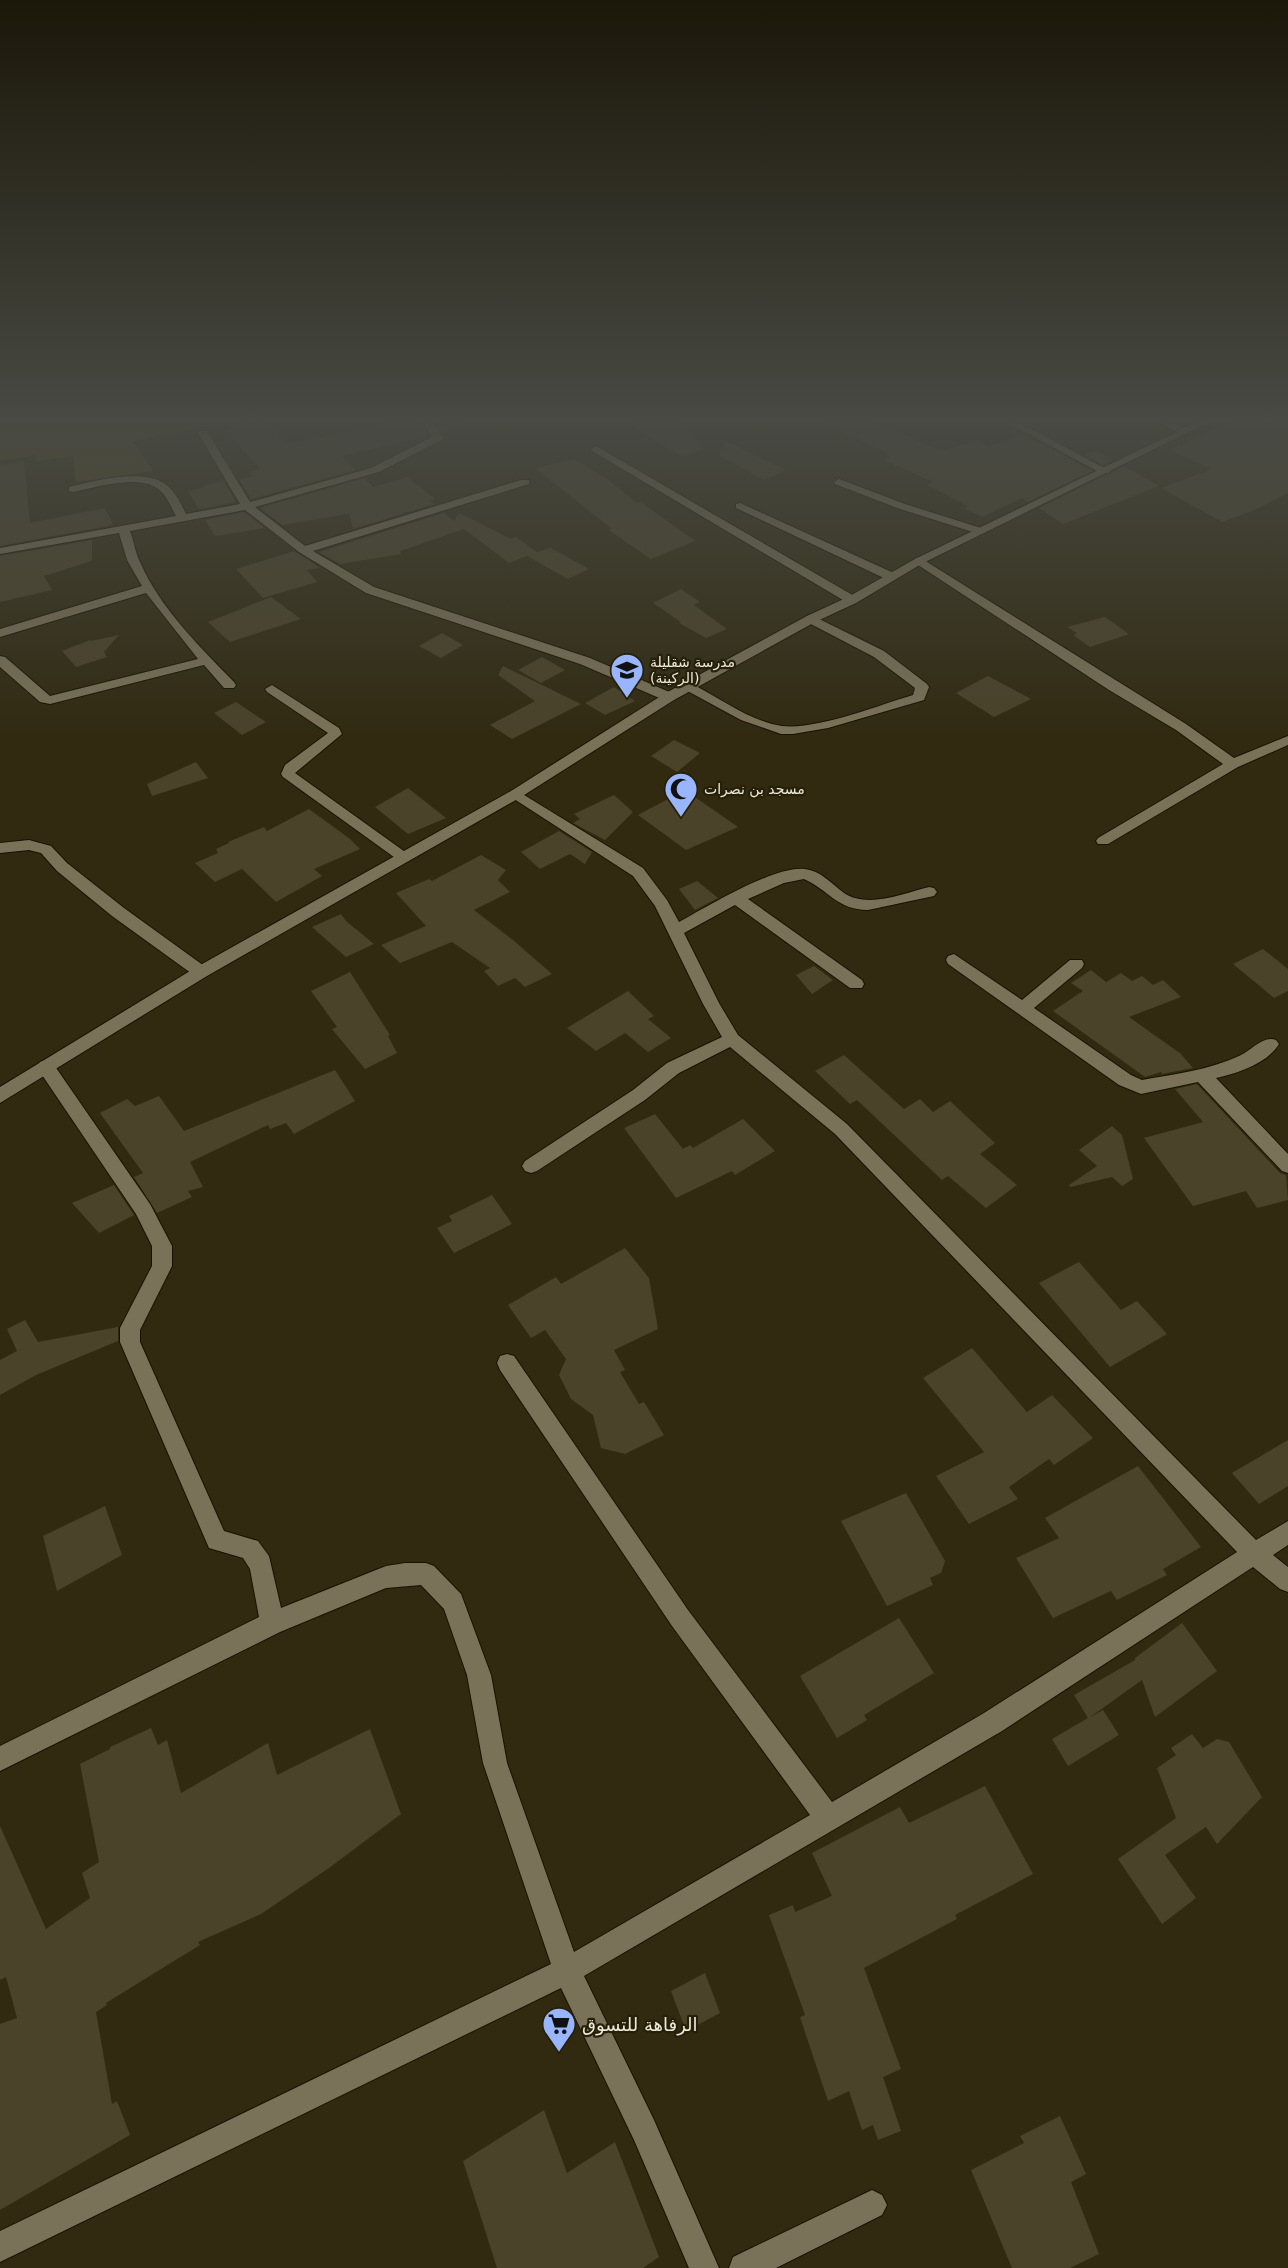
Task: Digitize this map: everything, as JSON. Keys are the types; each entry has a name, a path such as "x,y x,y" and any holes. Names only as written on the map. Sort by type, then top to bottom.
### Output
{"street":[{"path":"0,551 143,526"},
{"path":"272,526 303,550 370,590 585,661 669,698"},
{"path":"303,550 382,526"},
{"path":"726,526 852,600"},
{"path":"782,526 892,577"},
{"path":"964,526 980,531"},
{"path":"0,1096 201,972 516,794 669,698 811,619 852,600 919,561 991,526"},
{"path":"124,529 134,562 149,588 184,636 229,684"},
{"path":"919,561 1114,687 1181,727 1233,764"},
{"path":"0,633 149,588"},
{"path":"689,688 760,724 784,731 815,726 920,697 922,687 879,654 811,619"},
{"path":"0,660 45,699 50,700 206,661"},
{"path":"272,689 334,731 335,734 290,768 288,774 404,857"},
{"path":"1103,841 1233,764 1288,740"},
{"path":"516,794 638,872 662,903 711,1004 732,1039 842,1130 1253,1553 1288,1581"},
{"path":"0,848 29,844 46,849 62,867 118,912 201,972"},
{"path":"675,931 781,877 803,873 817,879 851,903 883,902 929,892"},
{"path":"738,899 856,984"},
{"path":"954,960 1022,1009 1133,1084 1141,1087 1225,1071 1255,1056 1270,1044"},
{"path":"1022,1009 1076,964"},
{"path":"531,1166 639,1095 673,1068 732,1039"},
{"path":"46,1067 143,1209 162,1246 162,1266 141,1311 130,1328 130,1342 217,1540 250,1549 261,1564 272,1623"},
{"path":"1203,1076 1288,1166"},
{"path":"507,1363 680,1618 828,1818"},
{"path":"0,2247 567,1971 993,1722 1288,1532"},
{"path":"0,1759 272,1623 386,1577 426,1574 453,1602 479,1675 495,1763 567,1971 644,2130 704,2268"},
{"path":"744,2268 872,2205"}],"building":[{"path":"0,526 108,526 0,546"},
{"path":"209,526 262,526 265,528 215,536"},
{"path":"403,526 485,526 511,539 516,537 537,552 551,548 589,569 568,579 527,556 509,563 464,529 400,551 401,554 340,564 319,552"},
{"path":"608,526 674,526 695,541 651,559 609,530 612,529"},
{"path":"92,540 92,561 44,576 52,590 0,602 0,556"},
{"path":"294,551 320,568 307,570 317,582 263,598 236,569"},
{"path":"681,589 700,602 694,605 727,629 706,638 679,623 681,622 653,603"},
{"path":"271,597 301,619 230,642 208,622"},
{"path":"1105,617 1129,634 1090,647 1073,635 1077,633 1067,627"},
{"path":"442,633 463,645 441,658 419,646"},
{"path":"119,635 104,652 107,657 76,667 62,651 90,640"},
{"path":"542,657 565,670 541,683 518,670"},
{"path":"503,666 581,704 512,739 490,725 535,701 498,675"},
{"path":"988,676 1031,699 994,717 956,693"},
{"path":"614,687 635,701 605,715 585,703"},
{"path":"236,702 266,722 242,735 214,713"},
{"path":"674,740 700,753 677,772 651,756"},
{"path":"196,762 208,778 152,796 147,784"},
{"path":"408,788 446,818 408,834 375,807"},
{"path":"685,790 738,827 686,850 638,815"},
{"path":"614,795 633,812 605,840 573,823 580,819 574,814"},
{"path":"309,809 360,849 314,869 322,876 276,902 242,869 215,882 195,863 218,853 216,849 228,842 264,827 267,831"},
{"path":"559,831 592,852 585,864 570,854 540,869 521,852"},
{"path":"481,855 506,870 498,880 510,892 474,910 552,974 525,987 515,978 498,986 484,971 490,968 452,942 400,963 381,945 426,926 396,893 429,879 432,881"},
{"path":"697,881 718,898 695,910 679,889"},
{"path":"341,914 346,921 374,944 346,957 312,927"},
{"path":"1263,949 1288,969 1288,991 1274,998 1233,964"},
{"path":"814,966 833,980 812,994 796,975"},
{"path":"1091,970 1106,982 1121,973 1132,981 1142,976 1153,985 1163,980 1181,997 1129,1017 1181,1054 1193,1068 1162,1074 1161,1072 1145,1077 1053,1011 1083,991 1071,983"},
{"path":"350,972 390,1035 388,1036 397,1053 365,1069 332,1029 337,1027 311,991"},
{"path":"628,991 654,1016 648,1019 671,1038 648,1052 625,1033 596,1051 567,1028"},
{"path":"844,1055 904,1109 920,1099 933,1112 950,1101 995,1143 980,1154 1017,1185 986,1208 948,1176 942,1180 857,1100 850,1104 815,1071"},
{"path":"335,1070 355,1101 294,1134 286,1123 270,1129 268,1125 190,1162 203,1187 188,1191 192,1197 157,1213 134,1177 143,1173 100,1113 127,1099 135,1106 159,1096 184,1131"},
{"path":"1197,1084 1280,1173 1286,1175 1288,1200 1257,1208 1246,1191 1193,1206 1144,1138 1203,1122 1175,1089"},
{"path":"655,1114 683,1149 690,1145 693,1148 743,1119 775,1151 735,1175 732,1171 676,1198 624,1128"},
{"path":"1112,1126 1122,1135 1133,1179 1122,1186 1112,1177 1070,1187 1069,1185 1097,1166 1079,1150"},
{"path":"114,1185 134,1215 99,1233 72,1203"},
{"path":"492,1195 512,1224 454,1253 437,1228 452,1221 449,1216"},
{"path":"625,1248 649,1278 658,1329 614,1350 625,1370 620,1372 639,1404 644,1402 664,1435 625,1454 601,1448 593,1415 571,1399 559,1375 566,1359 545,1330 531,1338 508,1305 556,1277 561,1284"},
{"path":"1079,1262 1121,1310 1137,1301 1167,1334 1110,1367 1039,1283"},
{"path":"25,1320 38,1342 118,1327 118,1341 36,1375 0,1395 0,1360 17,1351 7,1329"},
{"path":"972,1348 1027,1412 1052,1395 1093,1438 1054,1465 1049,1459 1009,1487 1018,1499 969,1524 936,1476 984,1452 923,1378"},
{"path":"1288,1440 1288,1486 1259,1504 1232,1473"},
{"path":"1138,1466 1201,1547 1163,1569 1167,1575 1117,1600 1111,1591 1053,1618 1016,1558 1059,1538 1045,1518"},
{"path":"906,1493 945,1561 941,1573 930,1578 933,1585 887,1606 841,1521"},
{"path":"105,1506 122,1555 57,1591 43,1536"},
{"path":"899,1618 934,1673 864,1715 867,1720 837,1738 800,1676"},
{"path":"1182,1623 1217,1671 1155,1717 1142,1680 1089,1718 1103,1710 1119,1735 1068,1766 1052,1739 1088,1718 1074,1695 1135,1660"},
{"path":"151,1728 158,1745 167,1740 181,1793 268,1743 277,1775 370,1729 401,1814 329,1868 261,1914 198,1942 200,1945 106,2003 107,2005 96,2012 112,2104 117,2101 130,2135 0,2210 0,2024 17,2018 6,1977 0,1980 0,1826 46,1929 90,1898 82,1873 99,1862 80,1764"},
{"path":"1192,1734 1203,1748 1217,1739 1229,1742 1262,1797 1217,1844 1206,1827 1165,1855 1196,1898 1162,1924 1118,1859 1176,1818 1157,1768 1176,1755 1171,1748"},
{"path":"985,1786 1033,1874 955,1915 957,1919 864,1968 901,2069 883,2077 901,2131 878,2140 873,2125 862,2130 849,2091 828,2101 800,2017 805,2015 769,1915 793,1905 795,1912 832,1896 812,1853 900,1807 909,1823"},
{"path":"705,1973 720,2013 686,2031 671,1991"},
{"path":"544,2110 567,2173 615,2142 659,2257 643,2268 497,2268 463,2161"},
{"path":"1060,2116 1086,2174 1071,2182 1099,2254 1070,2268 1012,2268 971,2170 1024,2143 1020,2136"}],"place":[{"name":"مدرسة شقليلة (الركينة)","path":"627,699"},
{"name":"مسجد بن نصرات","path":"681,818"},
{"name":"الرفاهة للتسوق","path":"559,2053"}]}
